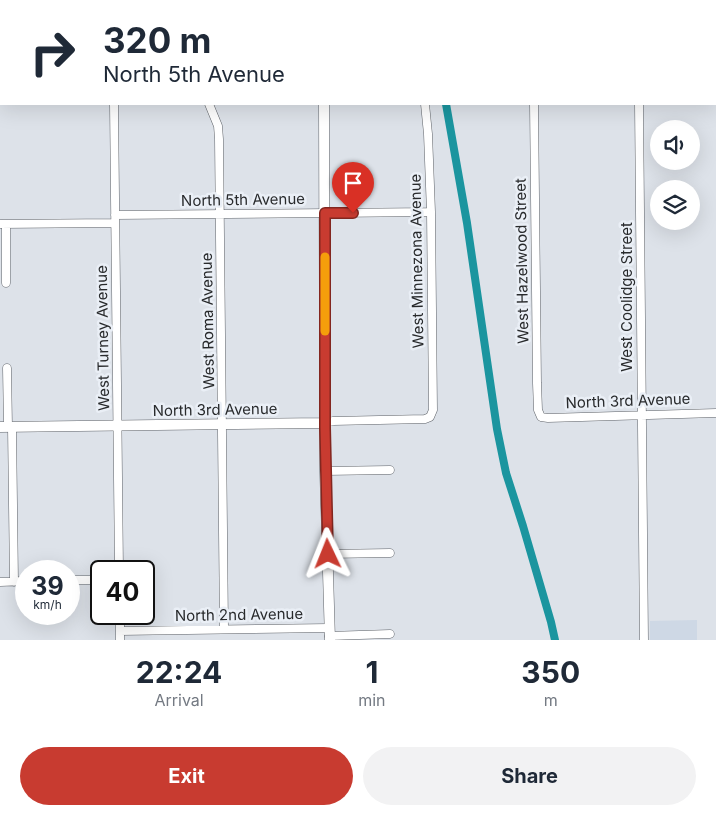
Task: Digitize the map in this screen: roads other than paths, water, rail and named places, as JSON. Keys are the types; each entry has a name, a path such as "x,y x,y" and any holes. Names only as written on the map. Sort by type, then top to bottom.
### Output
{"street":[{"name":"West Turney Avenue","path":"114,105 120,560"},
{"name":"West Roma Avenue","path":"209,105 218,126 219,139 224,629"},
{"path":"324,105 325,471 329,635"},
{"name":"West Minnezona Avenue","path":"425,105 431,212 433,410 430,417"},
{"name":"West Hazelwood Street","path":"534,105 537,383 538,410 541,417"},
{"name":"West Coolidge Street","path":"639,105 644,640"},
{"name":"North 5th Avenue","path":"116,215 431,212"},
{"path":"6,283 3,224 115,223"},
{"path":"0,582 14,582 7,427 7,368"},
{"name":"North 3rd Avenue","path":"541,417 716,413"},
{"name":"North 3rd Avenue","path":"7,427 325,423 333,421 430,417"},
{"path":"325,471 390,470"},
{"path":"328,554 390,552"},
{"path":"120,625 120,640"},
{"name":"North 2nd Avenue","path":"120,631 224,629 329,635 390,634"}],"waterway":[{"path":"446,105 467,223 497,429 506,473 555,640"}]}
